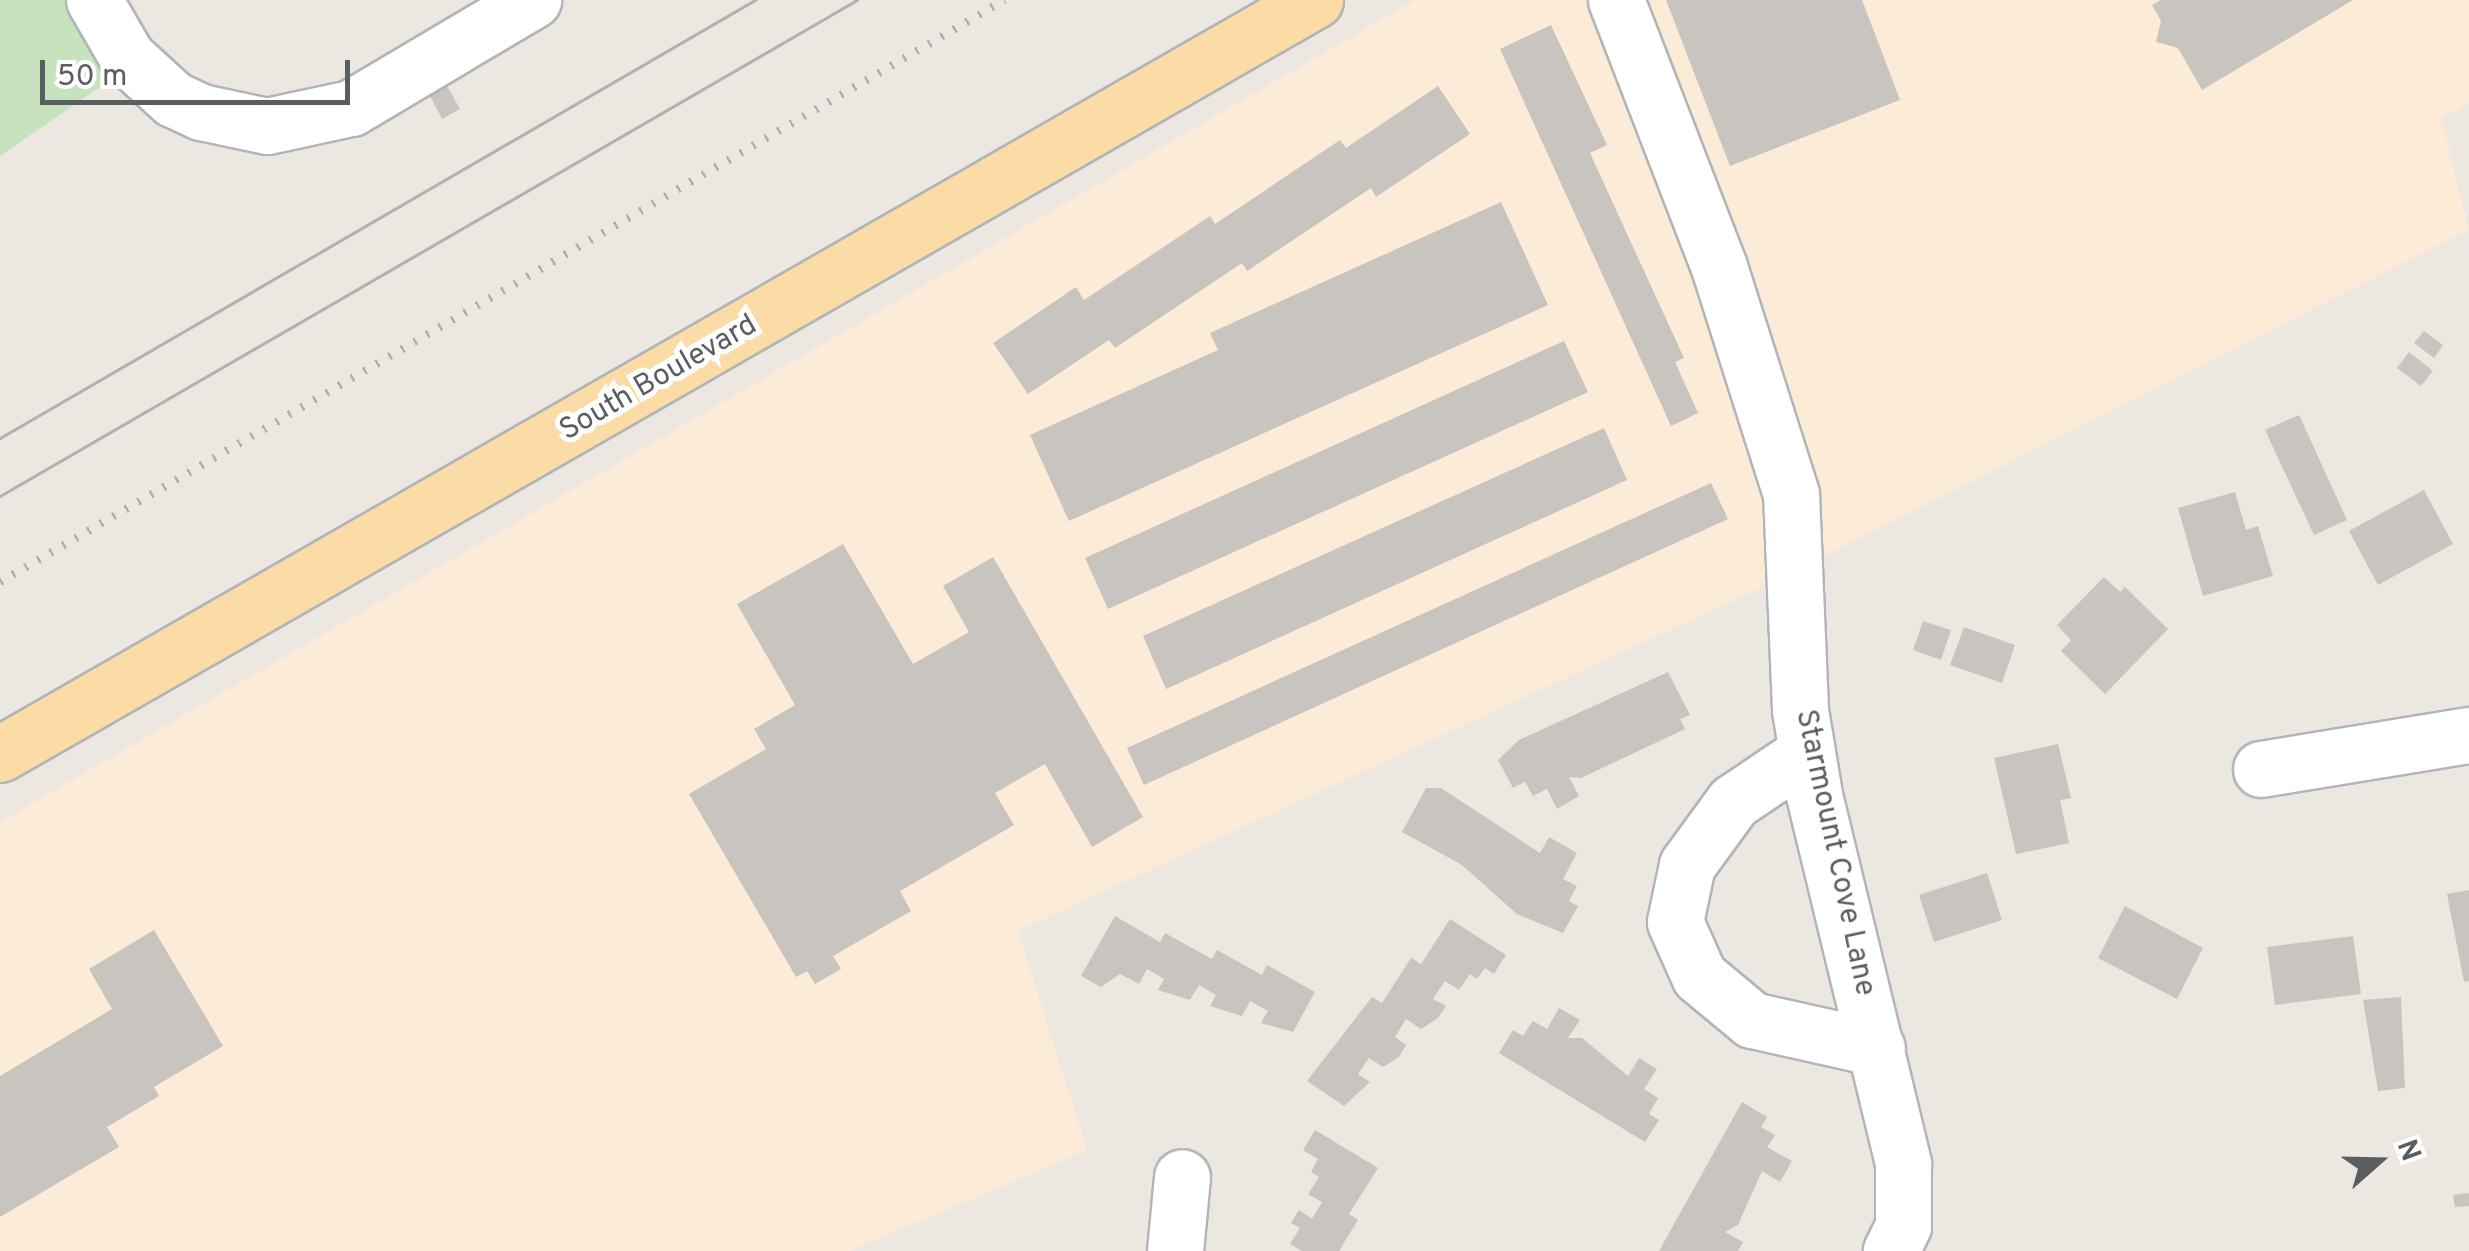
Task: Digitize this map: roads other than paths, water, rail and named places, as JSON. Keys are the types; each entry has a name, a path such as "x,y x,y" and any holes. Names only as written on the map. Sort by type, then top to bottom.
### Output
{"main road":[{"name":"South Boulevard","path":"0,754 1315,0"}],"street":[{"path":"94,0 127,57 173,98 200,112 267,126 351,108 532,0"},
{"name":"Starmount Cove Lane","path":"1616,0 1714,253 1792,494 1807,752 1906,1194 1903,1226 1890,1251"},
{"path":"2261,768 2469,736"},
{"path":"1807,752 1733,802 1688,865 1676,922 1698,976 1752,1020 1876,1048"},
{"path":"1176,1251 1182,1177"}],"tram line":[{"path":"0,438 755,0"},
{"path":"0,496 857,0"}],"railway":[{"path":"0,582 1005,0"}]}
